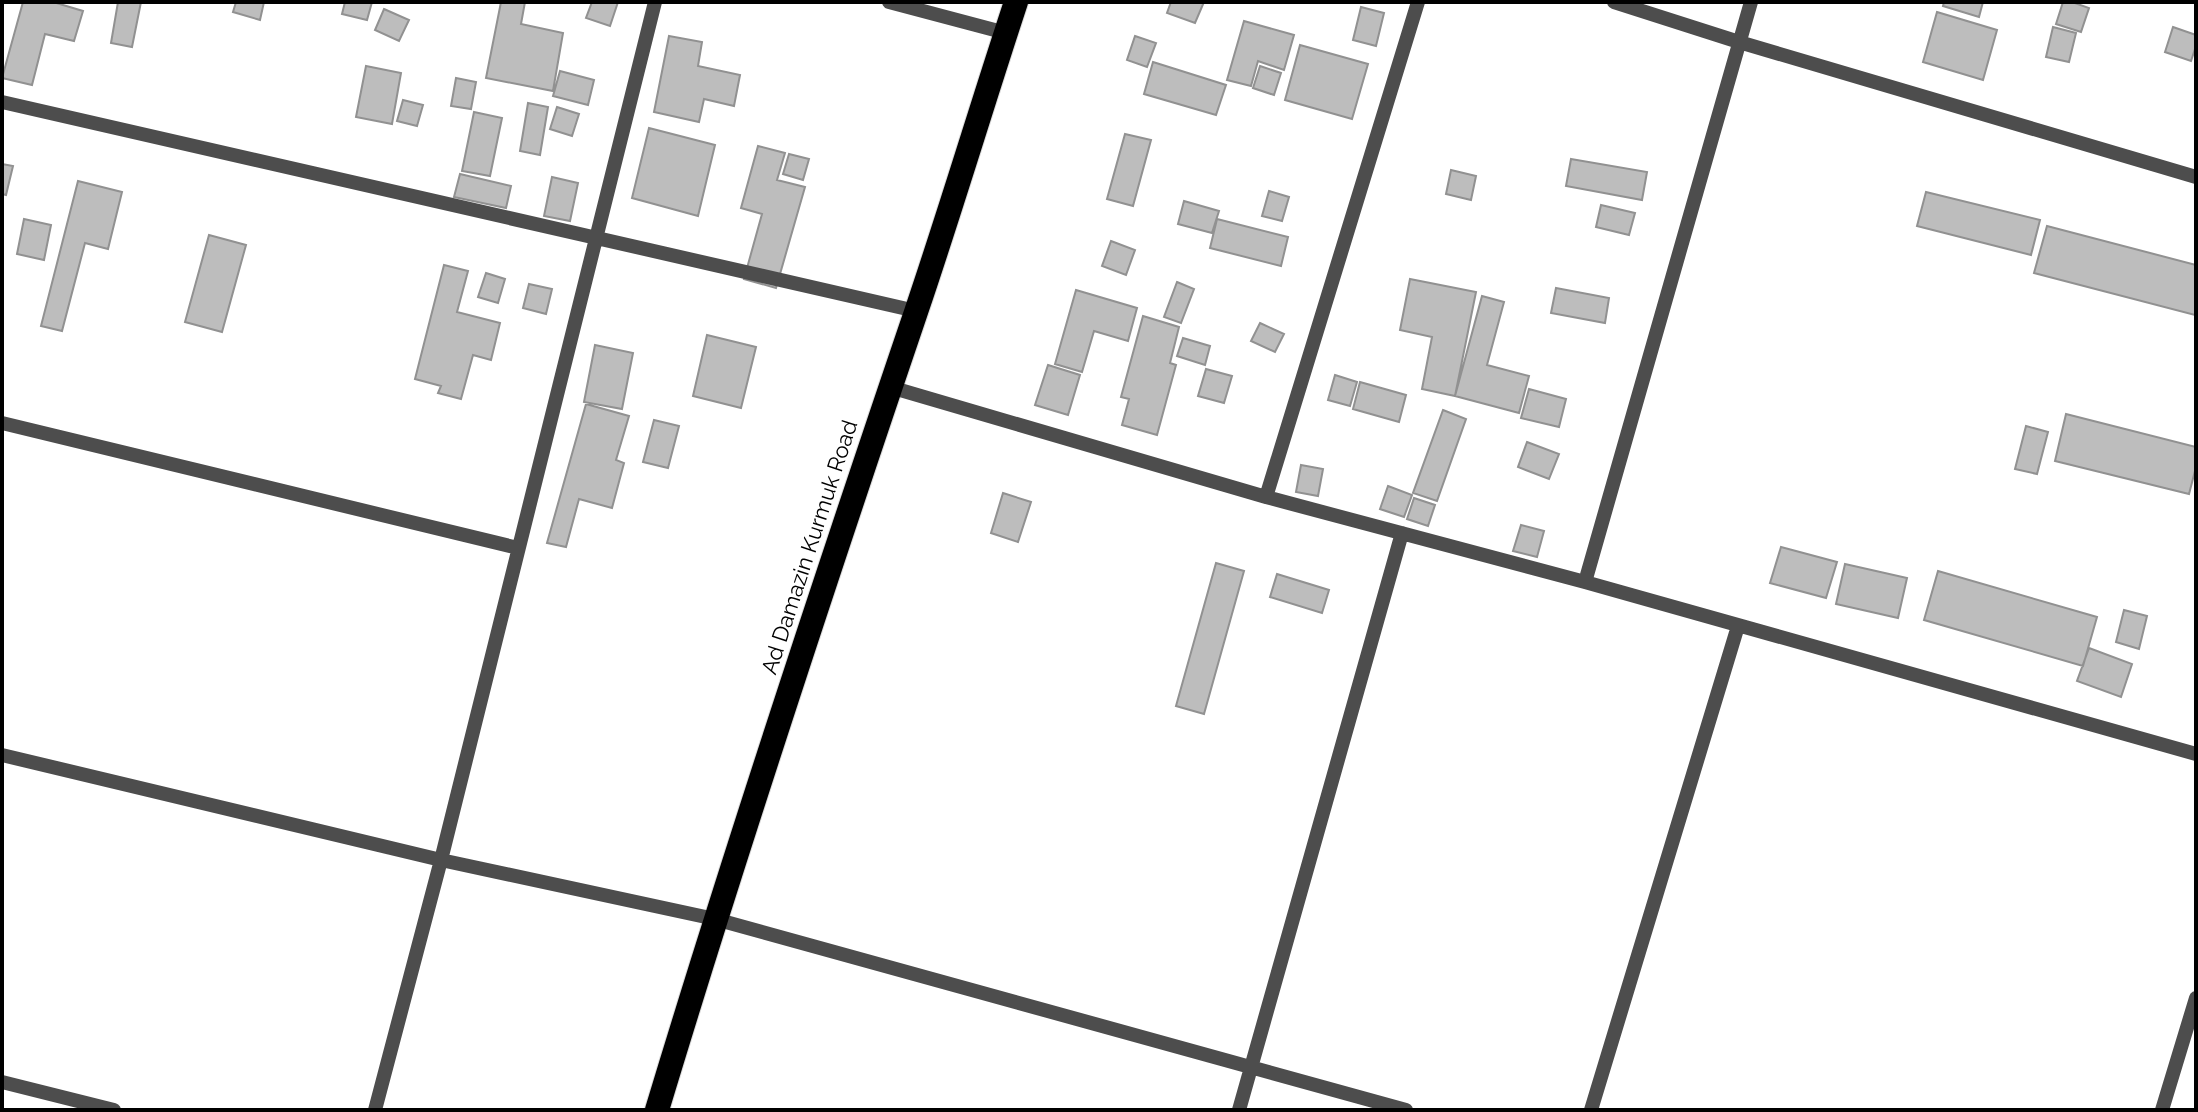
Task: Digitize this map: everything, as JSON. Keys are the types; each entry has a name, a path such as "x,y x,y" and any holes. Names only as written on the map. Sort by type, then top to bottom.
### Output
{"highway":[{"name":"Ad Damazin Kurmuk Road","path":"657,1110 807,632 1016,2"}],"street":[{"path":"375,1110 441,860 655,2"},
{"path":"889,2 1006,33"},
{"path":"1266,497 1418,2"},
{"path":"1614,2 2196,177"},
{"path":"1585,582 1751,2"},
{"path":"2,102 916,311"},
{"path":"890,387 1266,497 1585,582 2196,754"},
{"path":"2,423 518,548"},
{"path":"1239,1110 1402,533"},
{"path":"1591,1110 1738,626"},
{"path":"2,755 441,860 715,919 1406,1110"},
{"path":"2162,1110 2196,998"},
{"path":"2,1082 114,1110"}],"building":[{"path":"23,2 53,2 83,11 74,41 45,34 32,85 2,78"},
{"path":"118,2 141,2 132,47 111,43"},
{"path":"236,2 264,2 260,20 233,12"},
{"path":"345,2 372,2 367,20 342,14"},
{"path":"501,2 525,2 521,24 563,33 553,91 486,78"},
{"path":"592,2 618,2 610,26 586,18"},
{"path":"1171,2 1204,2 1195,23 1167,13"},
{"path":"1944,2 1983,2 1979,17 1943,6"},
{"path":"2063,2 2089,8 2081,32 2056,24"},
{"path":"1361,7 1384,13 1376,46 1353,40"},
{"path":"384,9 409,20 399,41 375,30"},
{"path":"1937,12 1997,30 1983,80 1923,62"},
{"path":"1244,21 1294,35 1284,70 1258,61 1251,86 1227,80"},
{"path":"2053,27 2076,33 2069,62 2046,57"},
{"path":"2173,27 2196,35 2191,61 2165,52"},
{"path":"669,36 702,42 698,66 740,75 734,106 704,99 699,122 654,112"},
{"path":"1135,36 1156,43 1147,67 1127,60"},
{"path":"1300,45 1368,64 1352,119 1285,100"},
{"path":"1153,62 1226,85 1216,115 1144,94"},
{"path":"366,66 401,73 392,124 356,117"},
{"path":"1260,66 1281,73 1274,95 1253,88"},
{"path":"560,71 594,80 588,105 553,96"},
{"path":"456,78 476,82 471,109 451,106"},
{"path":"403,100 423,105 417,126 397,121"},
{"path":"528,103 548,107 540,155 520,151"},
{"path":"557,107 579,114 572,136 550,129"},
{"path":"474,112 502,118 490,176 462,171"},
{"path":"649,128 715,145 698,216 632,198"},
{"path":"1125,134 1151,140 1133,206 1107,199"},
{"path":"758,146 785,153 777,180 805,187 776,288 744,279 762,214 741,208"},
{"path":"789,154 809,159 803,180 783,174"},
{"path":"1571,159 1647,172 1642,200 1566,186"},
{"path":"2,164 13,166 6,195 2,194"},
{"path":"1451,170 1476,176 1471,200 1446,194"},
{"path":"460,174 511,186 506,208 454,197"},
{"path":"552,177 578,183 570,221 544,216"},
{"path":"78,181 122,192 108,249 85,243 62,331 41,326"},
{"path":"1269,191 1289,197 1282,221 1262,216"},
{"path":"1926,192 2040,220 2031,255 1917,226"},
{"path":"1184,201 1219,211 1212,233 1178,224"},
{"path":"1601,205 1635,213 1629,235 1596,227"},
{"path":"24,219 51,225 44,260 17,254"},
{"path":"1217,219 1288,237 1281,266 1210,248"},
{"path":"2047,226 2196,265 2195,315 2034,273"},
{"path":"209,235 246,245 222,332 185,322"},
{"path":"1111,241 1135,250 1126,275 1102,266"},
{"path":"444,265 468,271 457,312 500,323 491,360 473,355 461,399 438,393 441,386 415,379"},
{"path":"486,273 505,279 498,303 478,297"},
{"path":"1410,279 1476,292 1455,396 1422,389 1432,337 1400,330"},
{"path":"1177,282 1194,289 1181,323 1164,317"},
{"path":"529,284 552,289 546,314 523,308"},
{"path":"1556,288 1609,298 1605,323 1551,313"},
{"path":"1076,290 1137,308 1128,341 1094,331 1082,372 1055,364"},
{"path":"1482,296 1504,302 1487,365 1529,376 1519,413 1455,396"},
{"path":"1143,316 1179,327 1170,363 1176,365 1157,435 1122,425 1129,399 1121,397"},
{"path":"1260,323 1284,334 1275,352 1251,341"},
{"path":"707,335 756,347 741,408 693,396"},
{"path":"1183,338 1210,346 1205,365 1177,356"},
{"path":"595,345 633,353 622,409 584,402"},
{"path":"1048,365 1080,375 1068,415 1035,405"},
{"path":"1206,369 1232,376 1224,403 1198,396"},
{"path":"1335,375 1357,382 1350,406 1328,400"},
{"path":"1360,382 1406,395 1399,422 1353,409"},
{"path":"1529,389 1566,399 1559,427 1521,418"},
{"path":"586,404 629,416 616,460 624,463 612,508 579,499 566,547 547,543"},
{"path":"1443,410 1466,419 1437,501 1413,493"},
{"path":"2066,414 2196,447 2196,467 2189,494 2055,461"},
{"path":"654,420 679,426 668,468 643,462"},
{"path":"2026,426 2048,432 2037,474 2015,469"},
{"path":"1527,442 1559,454 1549,479 1518,467"},
{"path":"1301,465 1323,469 1318,496 1296,492"},
{"path":"1388,486 1412,495 1404,517 1380,509"},
{"path":"1003,493 1031,502 1018,542 991,533"},
{"path":"1414,498 1435,505 1428,526 1407,519"},
{"path":"1521,525 1544,531 1537,557 1513,551"},
{"path":"1781,547 1837,562 1826,598 1770,583"},
{"path":"1216,563 1244,571 1204,714 1176,706"},
{"path":"1845,564 1907,578 1898,618 1836,604"},
{"path":"1938,571 2097,617 2083,666 1924,620"},
{"path":"1277,574 1329,590 1322,613 1270,597"},
{"path":"2124,610 2147,616 2139,649 2116,642"},
{"path":"2089,648 2132,664 2121,697 2077,681"}]}
